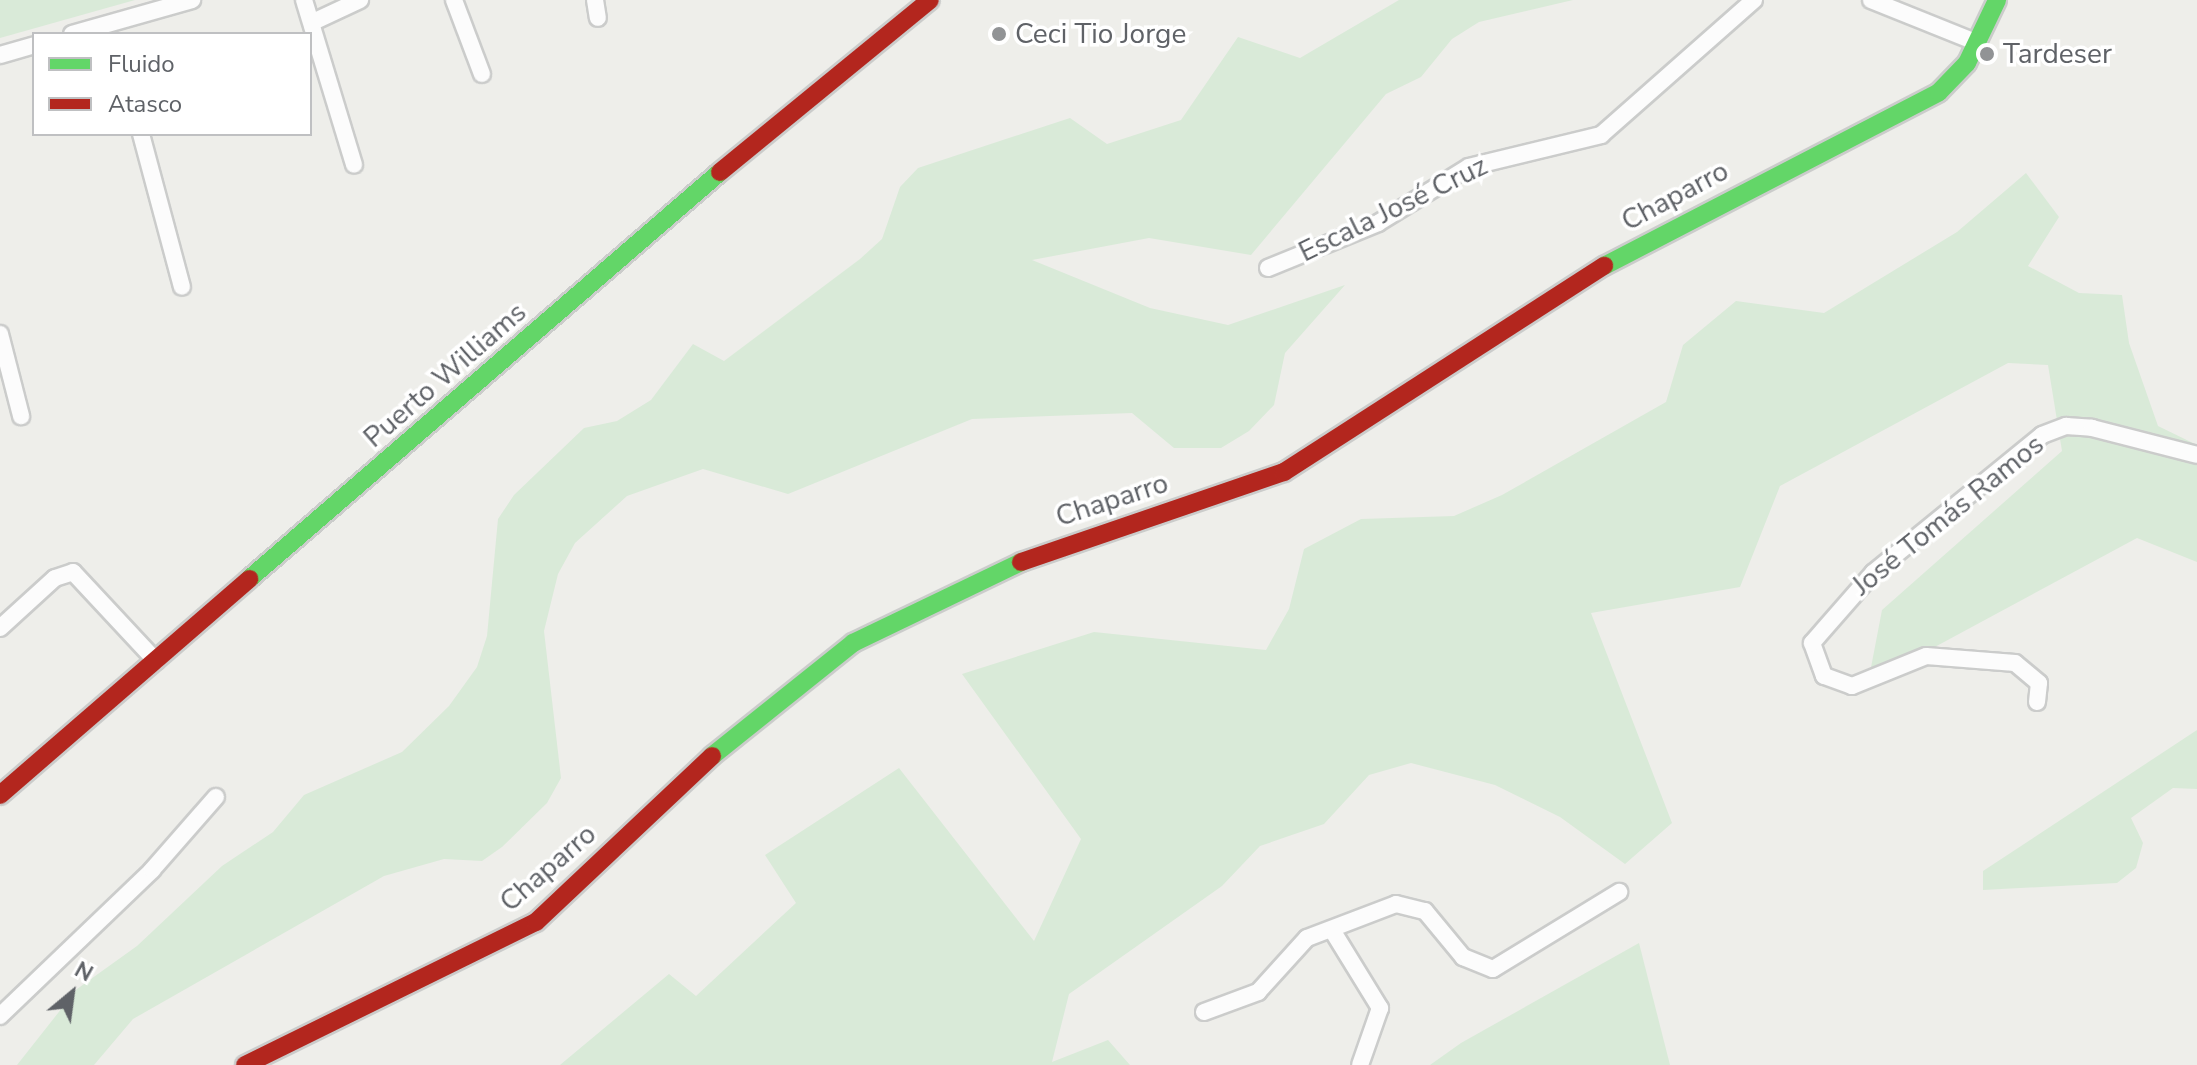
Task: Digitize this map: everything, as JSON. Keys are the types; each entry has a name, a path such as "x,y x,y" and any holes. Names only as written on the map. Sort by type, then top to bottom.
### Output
{"street":[{"path":"86,32 113,28 192,0"},
{"path":"304,0 354,165"},
{"path":"313,22 360,0"},
{"path":"454,0 482,74"},
{"path":"595,0 598,18"},
{"name":"Puerto Williams","path":"0,795 708,182 930,0"},
{"name":"Escala José Cruz","path":"1268,268 1378,223 1469,167 1601,135 1754,0"},
{"path":"1871,0 1978,43"},
{"name":"Chaparro","path":"245,1065 536,922 736,733 853,643 984,575 1284,472 1589,274 1939,92 1978,43 1997,0"},
{"path":"0,55 32,46"},
{"path":"142,136 182,287"},
{"path":"0,334 21,416"},
{"name":"José Tomás Ramos","path":"2037,702 2039,683 2015,663 1926,656 1852,686 1824,676 1812,643 1873,573 2042,435 2066,426 2092,428 2197,455"},
{"path":"0,628 55,578 73,572 156,661"},
{"path":"0,1016 152,870 216,797"},
{"path":"1204,1012 1258,992 1307,938 1411,903 1476,967 1493,969 1619,892"},
{"path":"1332,930 1380,1008 1360,1065"}],"green space":[{"path":"0,0 135,0 0,38"},
{"path":"1399,0 1573,0 1479,22 1452,39 1421,77 1386,94 1251,255 1149,238 1032,260 1150,308 1228,325 1345,285 1285,353 1274,405 1249,431 1221,448 1174,448 1132,413 972,419 788,494 703,469 627,496 575,543 558,574 544,631 561,778 547,803 502,847 482,861 444,859 384,876 133,1019 94,1065 17,1065 77,989 137,946 222,866 273,832 304,795 402,752 449,706 477,667 487,636 498,519 514,495 584,428 617,421 651,400 693,344 724,361 860,259 882,239 900,187 918,168 1070,118 1107,144 1181,120 1238,37 1300,58"},
{"path":"2026,173 2059,217 2028,266 2079,293 2122,295 2129,343 2158,426 2197,445 2197,562 2137,538 1868,683 1882,610 2062,451 2048,365 2008,363 1780,486 1740,587 1591,613 1672,823 1625,864 1560,817 1495,785 1411,763 1369,775 1324,824 1260,846 1222,886 1069,994 1052,1062 1108,1040 1130,1065 560,1065 669,974 696,996 796,903 765,855 899,768 1034,941 1081,839 962,674 1094,632 1266,650 1289,609 1304,549 1361,519 1454,516 1502,495 1666,402 1683,345 1736,301 1824,313 1957,232"},
{"path":"2197,730 2197,789 2173,788 2131,818 2143,843 2136,868 2117,883 1983,890 1983,871"},
{"path":"1639,943 1670,1065 1430,1065 1461,1043"}],"traffic: fast":[{"path":"1604,266 1939,92 1967,63 1997,0"},
{"path":"249,579 720,172"},
{"path":"712,756 853,643 1021,562"}],"traffic: jam":[{"path":"720,172 930,0"},
{"path":"1021,562 1284,472 1604,266"},
{"path":"0,795 249,579"},
{"path":"245,1065 536,922 712,756"}],"place":[{"name":"Ceci Tio Jorge","path":"999,34"},
{"name":"Tardeser","path":"1987,54"}]}
